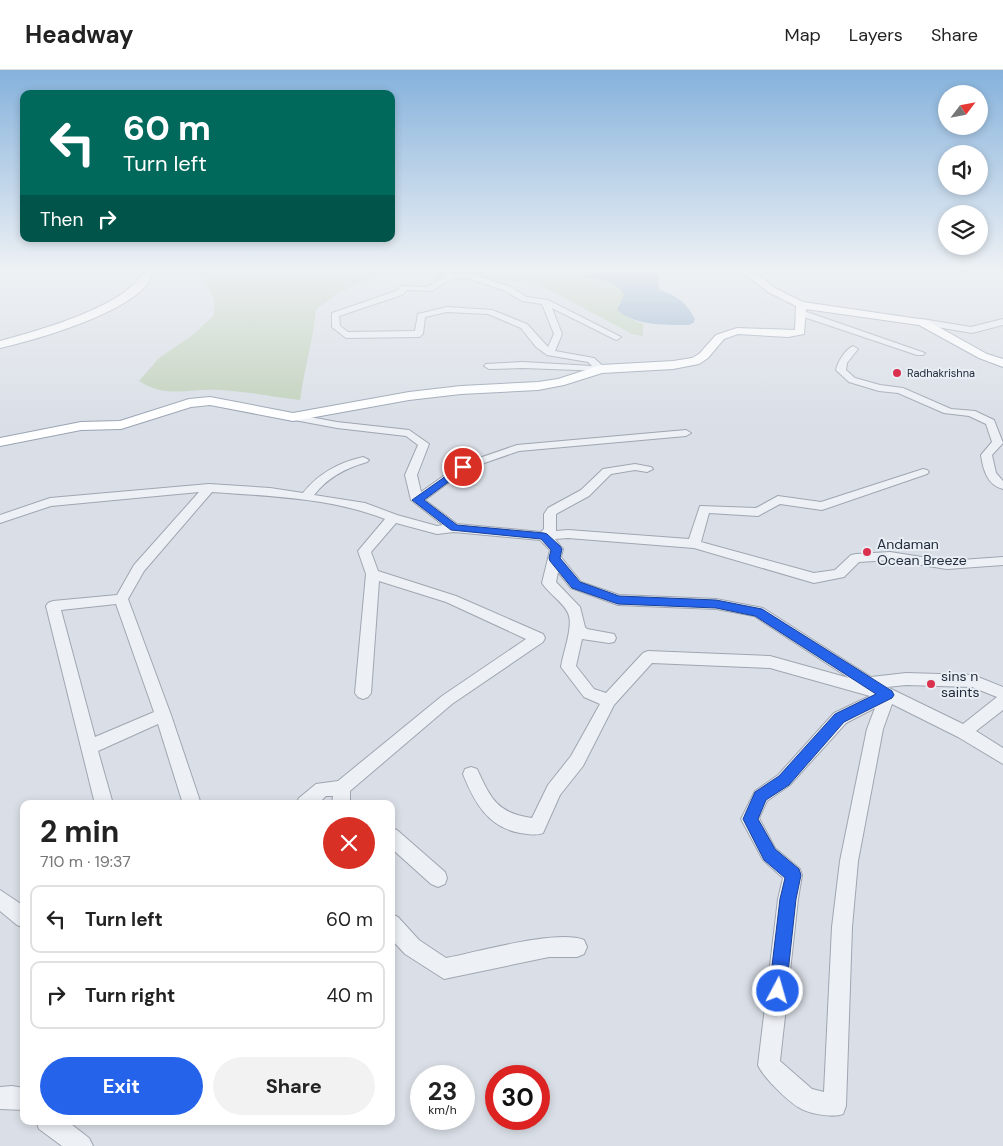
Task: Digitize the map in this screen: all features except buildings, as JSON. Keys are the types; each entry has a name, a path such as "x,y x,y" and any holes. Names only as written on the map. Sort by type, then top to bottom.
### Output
{"main road":[{"path":"0,345 74,320"},
{"path":"0,442 81,426 121,425 189,403 210,401 294,417 410,396 461,390 538,386 560,382 601,369 673,365 690,362 704,356 707,350 720,337 737,331 797,334 801,330 801,320"},
{"path":"905,320 922,322 983,356 1003,363"}],"street":[{"path":"335,320 336,327 346,335 419,334 421,320"},
{"path":"510,320 524,326 539,345 550,353 591,360 601,369"},
{"path":"550,353 558,334 552,320"},
{"path":"584,320 617,336"},
{"path":"831,320 920,353"},
{"path":"922,322 972,330 985,325 1003,322"},
{"path":"852,349 842,363 841,370 847,377 872,386 900,390 948,411 971,413 990,422 998,442 986,455 988,470 995,480 1003,486"},
{"path":"489,366 523,365 601,369"},
{"path":"294,417 337,425 408,433 424,444 411,475 417,500 454,528"},
{"path":"417,500 463,467 517,448 686,434"},
{"path":"306,497 319,481 346,464 363,460"},
{"path":"544,536 550,530 550,514 552,511 584,493 607,471 635,467 647,469"},
{"path":"694,544 704,509 758,512 778,500 822,506 923,472"},
{"path":"121,599 139,568 209,488"},
{"path":"0,520 50,502 209,488 306,497 366,507 393,518 438,530 454,528 544,536 568,534 694,544 814,578 839,574 856,558 890,556 947,565 1003,561"},
{"path":"363,693 373,574 364,551 393,518"},
{"path":"544,536 557,549 549,582 575,611 578,629 571,648 568,667 589,693 609,701"},
{"path":"554,558 576,585 618,600 716,604 758,612 887,695 964,732 1003,756"},
{"path":"310,800 322,789 341,796 447,700 538,638 451,599 373,574"},
{"path":"121,599 163,715 191,800"},
{"path":"103,800 53,606 121,599"},
{"path":"578,629 583,634 609,638"},
{"path":"471,774 478,792 492,810 507,821 537,827 554,790 577,761 609,701 648,656 770,662 887,695"},
{"path":"868,682 906,678 973,681 1003,693"},
{"path":"887,695 875,729 849,861 842,927 835,1106 806,1098 769,1065 788,899 793,875 769,854 750,819 760,796 784,780 840,718 887,695"},
{"path":"964,732 1003,701"},
{"path":"90,747 163,715"},
{"path":"395,840 438,878"},
{"path":"0,899 20,915"},
{"path":"395,928 412,946 444,969 549,947 577,947"},
{"path":"0,1098 20,1098"},
{"path":"52,1125 81,1146"}],"green space":[{"path":"209,320 315,320 300,400 228,391 178,392 159,390 139,381 159,358 194,334"},
{"path":"606,320 634,320 643,324 643,336 632,334"}],"water":[{"path":"637,320 694,320 689,325"}],"place":[{"name":"Radhakrishna","path":"897,373"},
{"name":"Andaman Ocean Breeze","path":"867,552"},
{"name":"sins n saints","path":"931,684"}],"route":[{"path":"463,467 417,500 454,528 544,536 557,549 554,558 576,585 618,600 716,604 758,612 887,695 840,718 784,780 760,796 750,819 769,854 793,875 788,899 778,991"}]}
